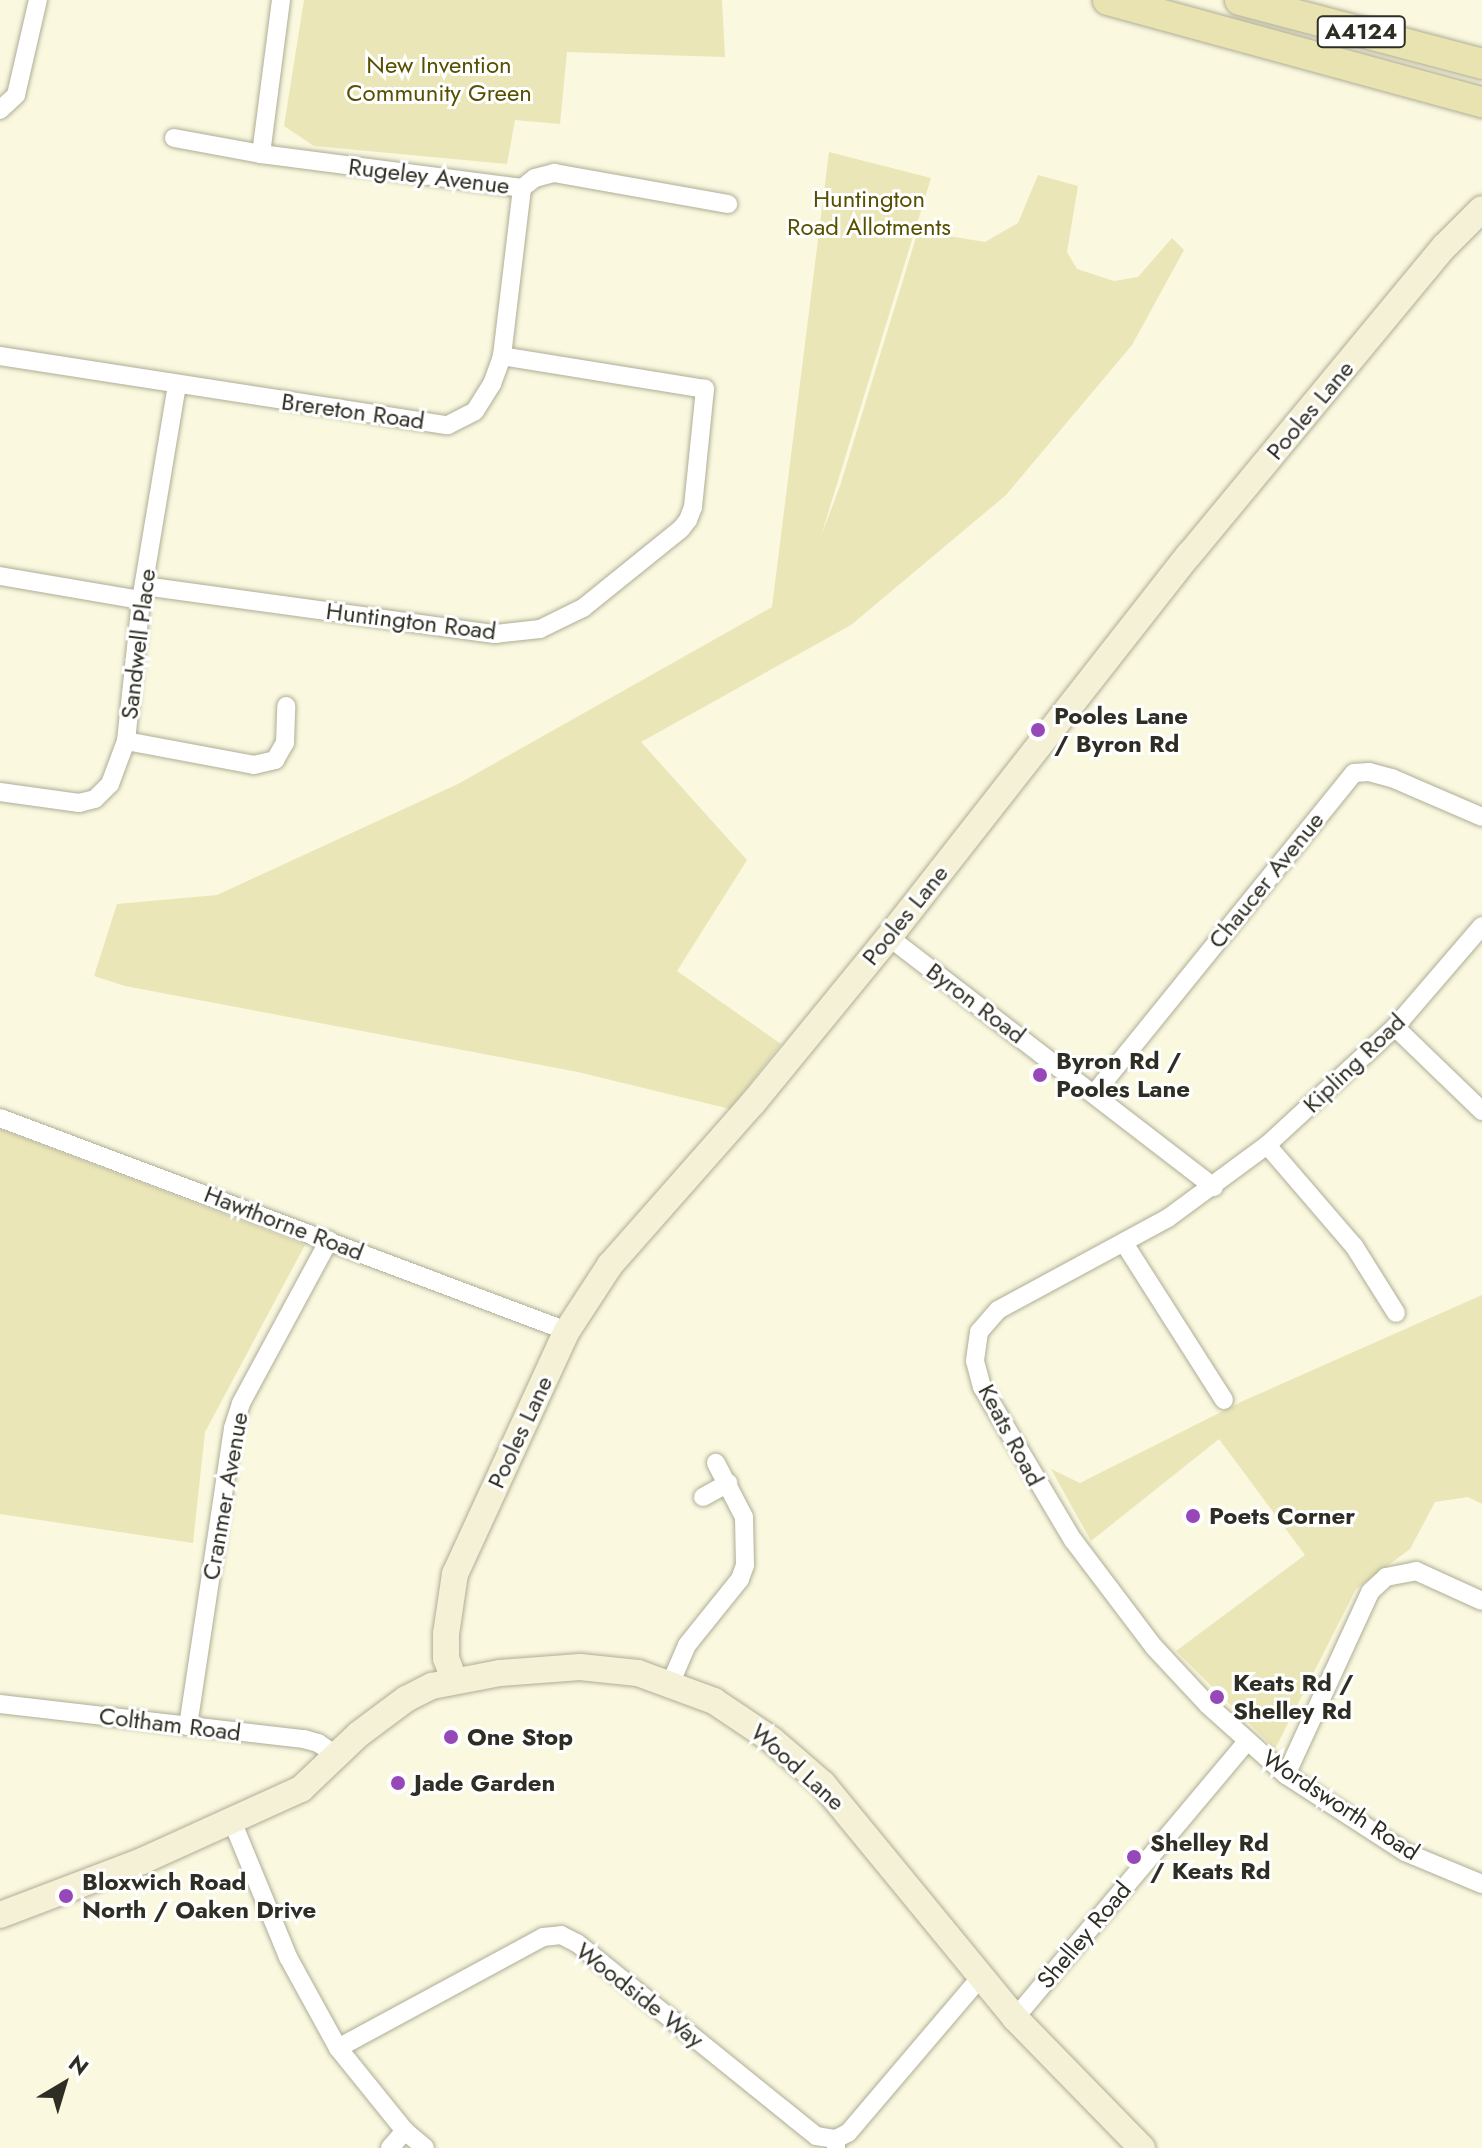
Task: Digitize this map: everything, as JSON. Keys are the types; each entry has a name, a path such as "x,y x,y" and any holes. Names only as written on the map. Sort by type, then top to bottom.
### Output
{"main road":[{"name":"A4124","path":"1108,0 1482,102"},
{"name":"A4124","path":"1240,0 1482,64"}],"street":[{"path":"0,110 16,95 38,0"},
{"path":"261,154 281,0"},
{"name":"Rugeley Avenue","path":"174,138 261,154 522,188 535,178 554,173 728,204"},
{"name":"Brereton Road","path":"0,356 448,425 475,411 492,384 502,356 522,188"},
{"name":"Pooles Lane","path":"454,1680 446,1658 446,1634 455,1574 567,1331 610,1265 753,1103 889,937 1189,555 1445,246 1482,209"},
{"name":"Huntington Road","path":"143,593 495,634 540,629 583,608 681,529 688,520 693,507 705,389 527,363 502,356"},
{"name":"Sandwell Place","path":"0,792 79,803 95,799 110,784 126,741 143,593 177,385"},
{"path":"0,576 143,593"},
{"path":"126,741 254,765 275,760 285,743 286,706"},
{"name":"Chaucer Avenue","path":"1094,1094 1354,773 1392,778 1482,817"},
{"name":"Kipling Road","path":"1214,1187 1267,1145 1395,1027 1482,926"},
{"name":"Byron Road","path":"889,937 1214,1187"},
{"path":"1395,1027 1482,1111"},
{"name":"Hawthorne Road","path":"0,1118 567,1331"},
{"path":"1267,1145 1354,1246 1396,1313"},
{"name":"Keats Road","path":"1214,1187 1124,1243 998,1310 979,1332 975,1361 982,1387 1035,1482 1104,1585 1175,1670 1247,1742"},
{"name":"Cranmer Avenue","path":"188,1726 233,1428 241,1403 329,1240"},
{"path":"1124,1243 1224,1400"},
{"path":"671,1682 687,1645 740,1579 745,1565 744,1517 716,1463"},
{"path":"703,1497 728,1483"},
{"path":"1286,1775 1370,1592 1386,1577 1416,1571 1482,1601"},
{"name":"Wood Lane","path":"0,1915 142,1861 301,1789 359,1734 406,1699 454,1680 580,1667 638,1673 671,1682 741,1717 823,1784 888,1859 1015,2018 1142,2148"},
{"name":"Coltham Road","path":"0,1704 304,1739 318,1743 337,1756"},
{"name":"Wordsworth Road","path":"1247,1742 1286,1775 1405,1852 1482,1884"},
{"name":"Shelley Road","path":"1015,2018 1247,1742"},
{"path":"232,1821 288,1957 338,2048 405,2131 425,2148"},
{"name":"Woodside Way","path":"338,2048 543,1937 561,1935 577,1943 816,2136 836,2143"},
{"path":"836,2143 848,2133 980,1978"},
{"path":"390,2148 405,2131"}],"green space":[{"name":"New Invention Community Green","path":"304,0 722,0 725,57 567,52 560,124 515,120 507,164 314,146 284,126"},
{"name":"Huntington Road Allotments","path":"829,152 931,178 821,536 840,486 918,231 985,242 1018,223 1038,175 1078,186 1067,252 1077,269 1114,281 1138,277 1172,238 1184,250 1132,345 1006,495 851,625 641,742 747,860 677,971 781,1044 730,1109 578,1072 125,986 94,976 117,904 217,895 458,784 772,607"},
{"path":"0,1129 305,1245 205,1432 193,1543 0,1514"},
{"path":"1482,1295 1482,1504 1468,1497 1435,1502 1410,1549 1356,1589 1275,1749 1176,1651 1305,1555 1219,1439 1091,1541 1051,1469 1080,1483 1243,1401"}],"place":[{"name":"Pooles Lane / Byron Rd","path":"1038,730"},
{"name":"Byron Rd / Pooles Lane","path":"1040,1075"},
{"name":"Poets Corner","path":"1193,1516"},
{"name":"Keats Rd / Shelley Rd","path":"1217,1697"},
{"name":"One Stop","path":"451,1737"},
{"name":"Jade Garden","path":"398,1783"},
{"name":"Shelley Rd / Keats Rd","path":"1134,1857"},
{"name":"Bloxwich Road North / Oaken Drive","path":"66,1896"}]}
